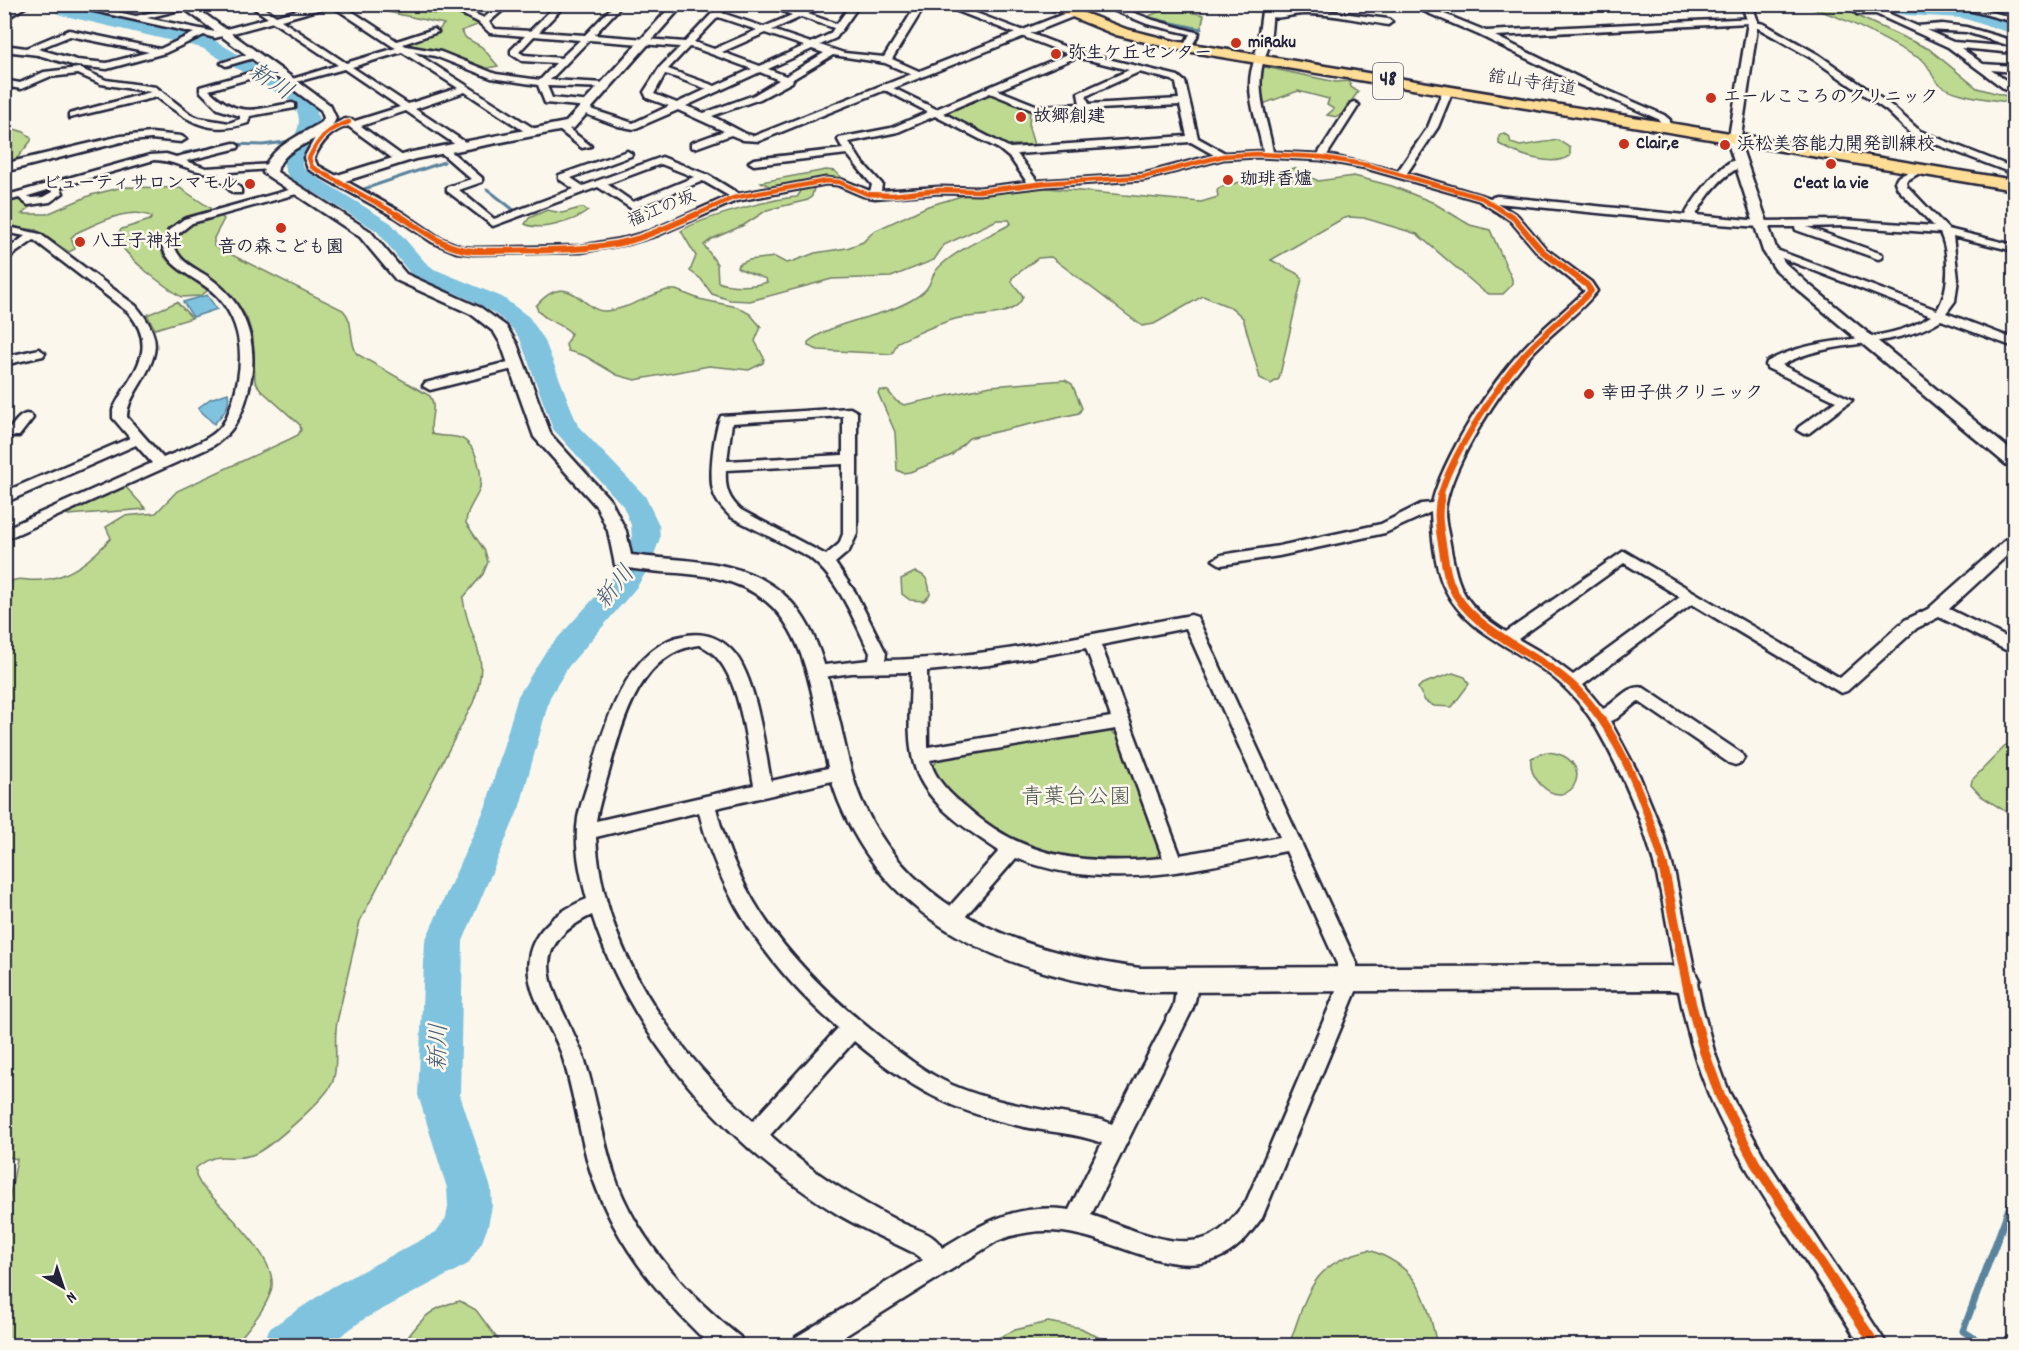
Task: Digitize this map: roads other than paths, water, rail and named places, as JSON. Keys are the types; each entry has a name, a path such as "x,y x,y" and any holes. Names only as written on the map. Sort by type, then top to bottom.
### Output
{"main road":[{"name":"舘山寺街道","path":"1057,7 1131,35 1187,47 2014,185"}],"street":[{"path":"4,18 26,4"},
{"path":"66,4 199,34 224,34 333,4 533,131 534,134"},
{"path":"252,4 461,144 462,147"},
{"path":"445,4 483,21 493,31 688,44 789,80"},
{"path":"483,21 488,20 506,4"},
{"path":"562,4 514,49 515,53 526,58 564,61"},
{"path":"613,4 620,5"},
{"path":"636,4 674,5"},
{"path":"726,4 662,71 649,94 704,116 746,139 755,139 1020,34 1057,7"},
{"path":"768,4 839,27"},
{"path":"714,52 824,4"},
{"path":"620,5 543,82 542,86 548,101 586,107 624,126 634,126 833,36 855,6 842,4"},
{"path":"887,60 922,4"},
{"path":"944,4 1076,54 1179,80 1193,139"},
{"path":"1102,4 1150,22 1195,33 1187,47"},
{"path":"1411,4 1484,34 1583,83 1661,117 1665,120 1664,126"},
{"path":"1746,4 1753,22 1734,143 1770,251 1787,272 2014,462"},
{"path":"1950,4 2014,20"},
{"path":"1971,11 1979,4"},
{"path":"2008,4 2014,6"},
{"path":"135,20 184,5 224,34 250,57 322,104 329,116 328,124 277,157 270,166 225,171 200,170 161,157"},
{"path":"466,89 408,108 332,127 319,135 309,158 316,170 336,180 400,159 570,125 646,41 674,5"},
{"path":"1269,155 1257,102 1255,68 1263,48 1268,9 1286,15 1306,11 1388,22"},
{"path":"1857,11 1878,12 1951,45 2009,88 2014,89"},
{"path":"716,14 843,56 887,60 918,74"},
{"path":"1484,34 1753,22 1812,54 1890,109 1916,133 2014,171"},
{"path":"1915,29 1933,26 1966,28 2014,44"},
{"path":"291,82 345,66 434,32"},
{"path":"27,51 69,33 159,51"},
{"path":"4,48 107,66 159,51 199,34"},
{"path":"1951,45 2014,50"},
{"path":"398,47 442,55 496,76 605,86"},
{"path":"704,116 757,97 789,80 832,52"},
{"path":"1076,54 894,130 846,138 843,141 848,151 877,184 875,195 939,190 979,191 1034,184 1143,177 1223,156 1321,157 1355,162 1489,202 1514,218 1542,251 1587,285 1591,291 1519,361 1466,441 1443,486 1438,508 1451,586 1467,610 1506,639 1546,663 1572,684 1599,716 1629,772 1654,834 1672,901 1686,980 1710,1075 1727,1116 1755,1164 1876,1346"},
{"path":"226,63 250,57"},
{"path":"1980,67 2014,69"},
{"path":"1086,107 1081,95 1138,69"},
{"path":"4,83 17,89 47,74 74,71 104,82 148,87 188,116 214,123 229,126 238,124 245,121 245,114"},
{"path":"270,71 203,89 221,107 245,114 292,106"},
{"path":"662,71 715,88"},
{"path":"885,87 1008,151 1034,184"},
{"path":"990,90 1032,108 1185,102"},
{"path":"1401,175 1433,127 1448,90"},
{"path":"72,116 117,108 159,93"},
{"path":"1321,157 1354,105"},
{"path":"329,116 340,116 400,159"},
{"path":"4,199 21,194 28,202 46,201 58,193 54,185 114,167 161,157 189,135 214,123"},
{"path":"562,128 586,147"},
{"path":"695,145 732,131"},
{"path":"4,169 22,162 117,140 189,135"},
{"path":"1008,151 1193,139 1223,156"},
{"path":"172,161 234,146"},
{"path":"443,150 478,180 451,189 493,223 662,160 678,170 715,180 736,197"},
{"path":"754,162 848,151"},
{"path":"582,190 563,177 627,154"},
{"path":"1689,218 1702,195 1734,164 1741,164"},
{"path":"270,166 272,176 365,234 401,277 476,311 494,322 506,337 543,437 605,505 617,531 622,560 712,569 740,578 764,590 783,606 799,626 809,648 841,772 857,817 874,847 909,888 950,920 992,944 1053,966 1118,978 1670,978 1686,980"},
{"path":"114,167 123,177"},
{"path":"1804,430 1845,400 1772,365 1789,355 1815,347 1907,334 1923,326 1940,313 1949,300 1952,284 1948,239 1944,230 1902,187 1902,178 1916,172 1916,168"},
{"path":"225,171 222,177 237,191"},
{"path":"599,183 632,206 704,177"},
{"name":"福江の坂","path":"336,180 399,215 436,240 455,248 473,251 581,249 618,243 654,234 736,197 826,181 839,182 861,192 875,195"},
{"path":"4,535 215,439 229,428 245,384 248,361 247,340 236,311 216,288 173,259 169,252 170,237 180,226 199,217 296,191"},
{"path":"1489,202 1497,199 1658,217 1760,224 1843,223 1944,230 2014,248"},
{"path":"1797,225 1800,229 1878,256"},
{"path":"4,229 36,236 132,309 143,322 152,343 151,352 120,410 120,418 160,465"},
{"path":"4,258 28,239 36,236"},
{"path":"1770,251 1940,313 2014,343"},
{"path":"4,361 39,353"},
{"path":"430,386 516,363"},
{"path":"825,562 833,558 849,541 850,412 726,419 720,494 732,511 806,549 825,562 836,576 878,653 876,667"},
{"path":"4,498 138,439"},
{"path":"721,466 850,459"},
{"path":"1221,560 1279,551 1385,528 1426,507 1438,508"},
{"path":"1506,639 1624,556 1841,687 1911,624 1938,610 2014,541"},
{"path":"1572,684 1691,597"},
{"path":"1938,610 2014,648"},
{"path":"805,1346 937,1264 989,1233 1009,1224 1052,1219 1077,1223 1162,1251 1184,1254 1206,1251 1226,1242 1242,1228 1254,1210 1347,989 1347,964 1191,621 962,663 838,668 816,672"},
{"path":"764,790 738,671 725,654 707,640 696,637 683,639 643,671 622,702 587,818 586,831 590,865 599,903 622,969 654,1026 697,1080 755,1135 809,1181 838,1201 930,1249 937,1264"},
{"path":"1090,640 1174,863"},
{"path":"919,666 922,755 929,779 943,797 980,830 1012,849 1054,865 1083,870 1113,871 1174,863 1292,842"},
{"path":"1599,716 1610,714 1638,692 1735,758"},
{"path":"922,755 1121,722"},
{"path":"586,831 841,772"},
{"path":"706,803 714,838 728,874 758,927 798,978 822,1003 852,1028 915,1076 974,1104 1102,1131 1116,1138"},
{"path":"950,920 1012,849"},
{"path":"599,903 566,919 544,942 538,963 541,982 571,1050 599,1163 618,1213 631,1237 664,1282 731,1346"},
{"path":"1077,1223 1083,1203 1182,1010 1186,999 1186,979"},
{"path":"755,1135 852,1028"}],"water":[{"path":"207,295 217,309 193,317 183,302"},
{"path":"228,393 227,407 214,424 198,408 210,399"}],"waterway":[{"name":"新川","path":"46,4 67,12 208,44 297,97 307,109 310,120 308,129 294,155 293,164 296,173 384,227 417,267 426,274 494,302 521,322 532,339 566,429 635,502 645,525 646,538 636,566 626,581 557,659 534,696 503,806 444,941 439,1095 469,1188 470,1206 466,1226 452,1248 348,1303 286,1346"},
{"path":"1867,4 1907,10 1963,13 2014,29"},
{"path":"1144,17 1201,29"},
{"path":"184,153 231,144 263,145 292,141"},
{"path":"361,190 444,162"},
{"path":"487,189 515,211"},
{"path":"1986,1346 1963,1331 2014,1195"}],"place":[{"name":"miRaku","path":"1236,43"},
{"name":"弥生ケ丘センター","path":"1056,54"},
{"name":"エールこころのクリニック","path":"1711,98"},
{"name":"故郷創建","path":"1021,117"},
{"name":"Clair,e","path":"1624,144"},
{"name":"浜松美容能力開発訓練校","path":"1725,145"},
{"name":"C'eat la vie","path":"1831,164"},
{"name":"珈琲香爐","path":"1228,180"},
{"name":"ビューティサロンマモル","path":"250,184"},
{"name":"音の森こども園","path":"281,228"},
{"name":"八王子神社","path":"80,242"},
{"name":"幸田子供クリニック","path":"1589,394"}],"park label":[{"name":"青葉台公園","path":"1076,798"}]}
